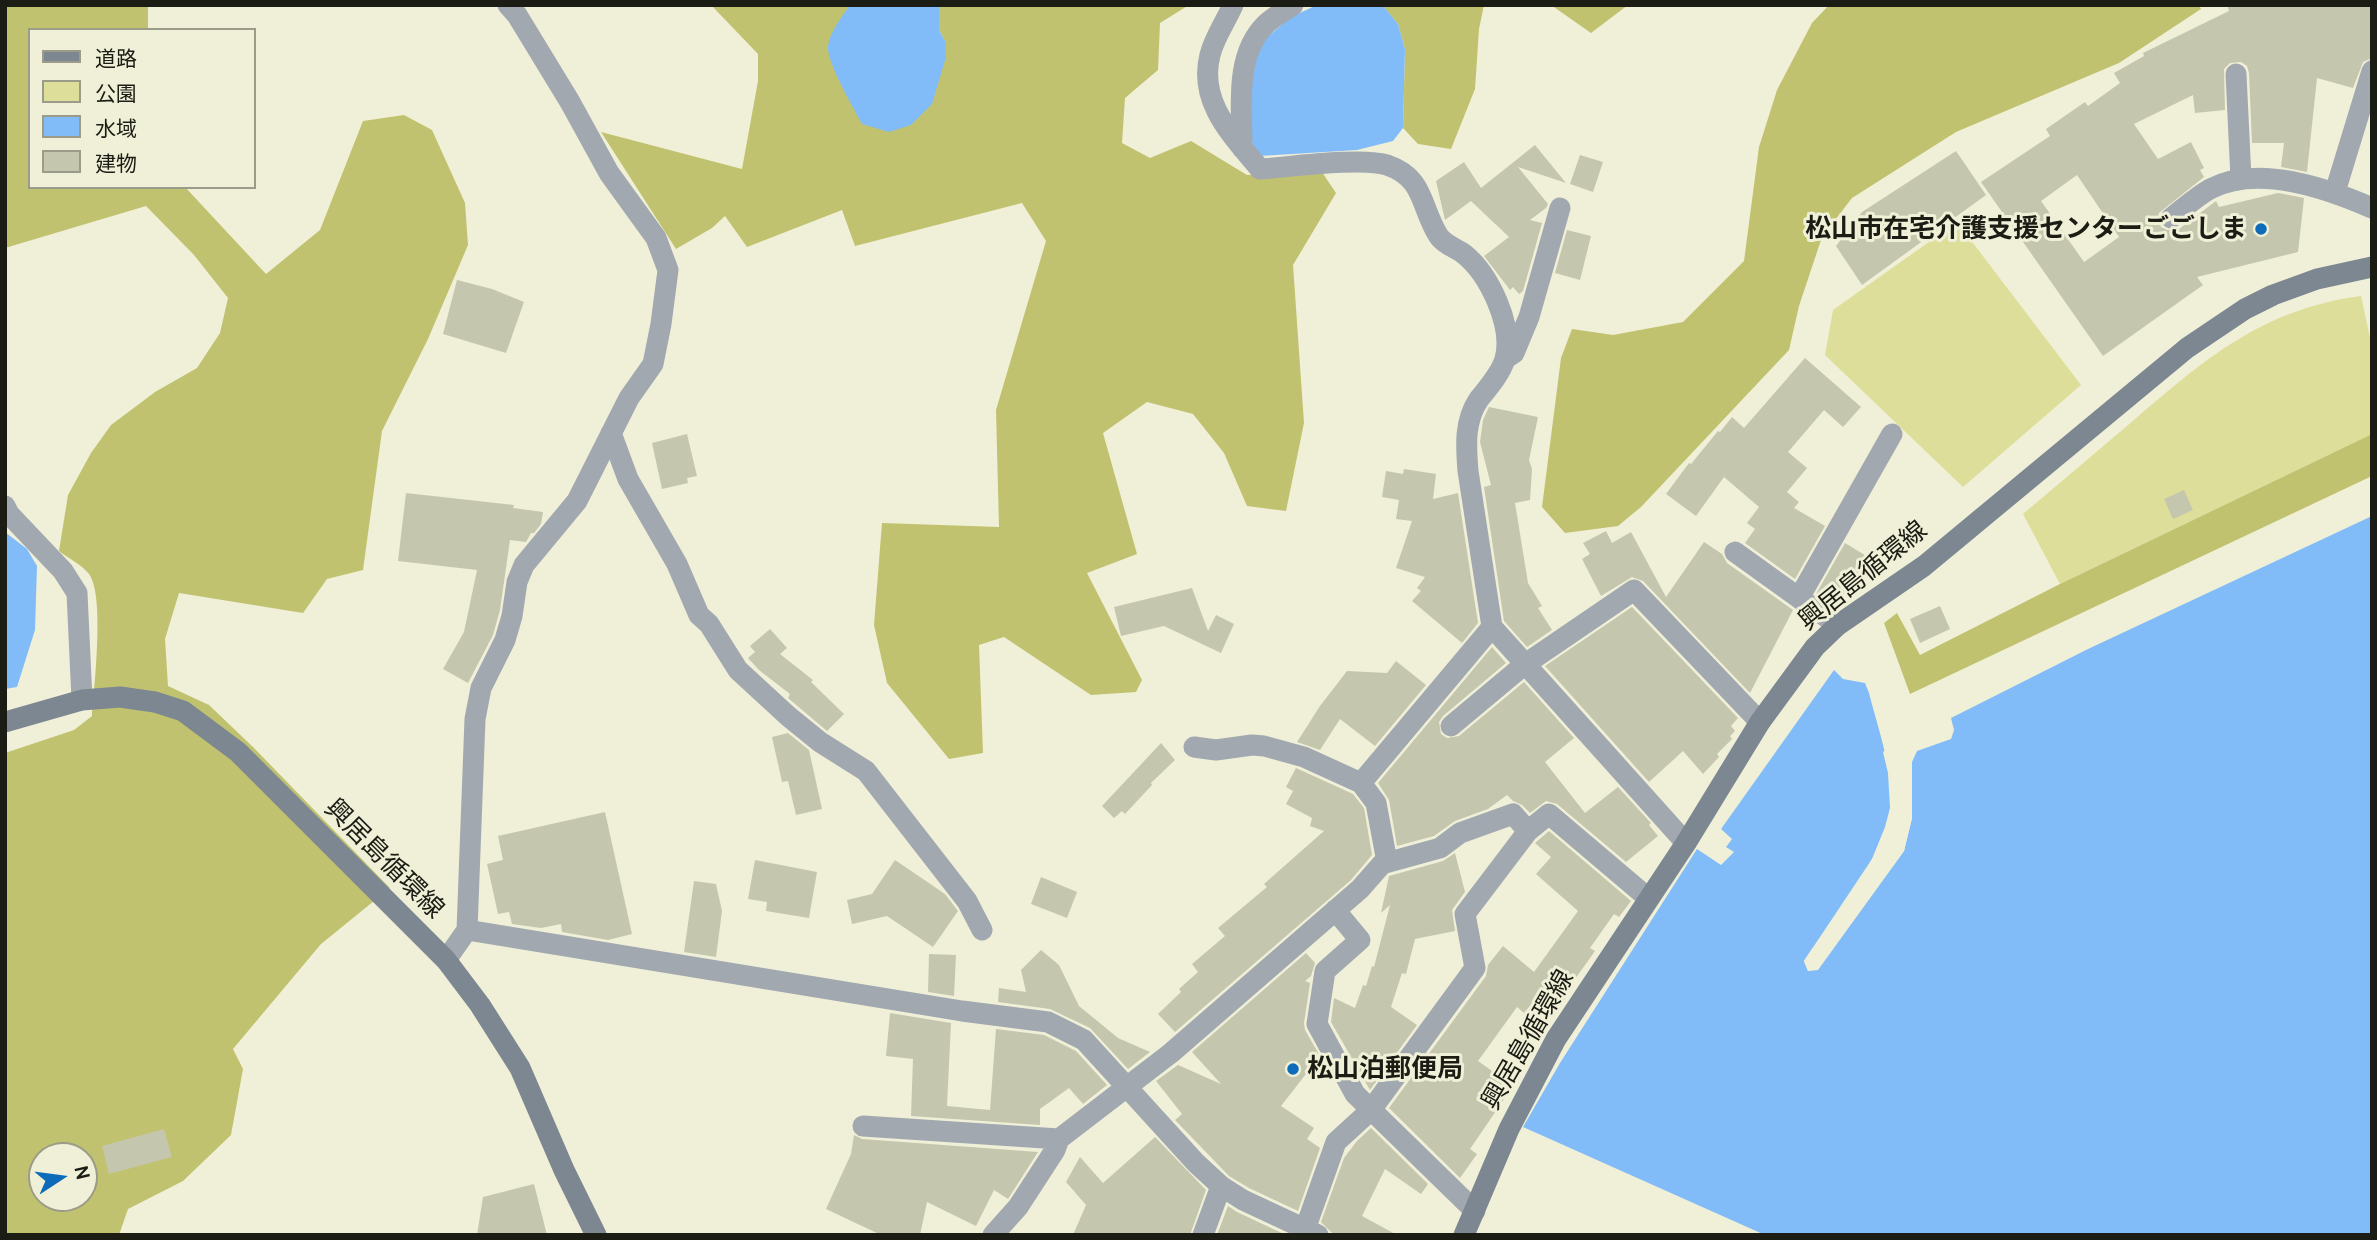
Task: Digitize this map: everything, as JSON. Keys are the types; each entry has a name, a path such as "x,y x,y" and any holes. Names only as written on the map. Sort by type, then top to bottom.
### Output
{"main road":[{"name":"興居島循環線","path":"1465,1235 1508,1129 1556,1039 1686,843 1760,722 1815,647 1838,625 1924,566 2187,348 2245,309 2273,295 2317,279 2372,267"},
{"name":"興居島循環線","path":"5,722 82,700 120,696 155,702 183,711 238,752 446,960 480,1005 520,1068 569,1182 596,1235"}],"street":[{"path":"446,960 467,930 475,719 481,688 505,640 517,582 524,565 577,502 629,398 653,364 667,270 656,238 608,173 563,91 517,15 508,5"},
{"path":"1233,5 1210,53 1208,91 1216,113 1242,148 1260,169 1365,163 1385,164 1407,174 1418,188 1439,238 1465,255 1485,275 1502,317 1506,336 1505,359"},
{"path":"1242,148 1242,82 1248,47 1266,24 1293,5"},
{"path":"2335,192 2372,71"},
{"path":"2236,74 2241,179"},
{"path":"2171,218 2211,189 2241,179 2282,180 2335,192 2372,208"},
{"path":"1560,208 1529,317 1514,353 1505,359 1468,421 1466,449 1492,627 1686,843"},
{"path":"611,433 628,479 677,564 699,615 709,624 738,670 810,733 866,771 967,901 982,930"},
{"path":"1799,598 1892,434"},
{"path":"5,506 9,514 63,571 77,593 82,700"},
{"path":"1735,552 1838,625"},
{"path":"1451,726 1524,665 1634,590 1760,722"},
{"path":"1361,783 1492,627"},
{"path":"1194,747 1216,750 1264,746 1304,757 1361,783 1376,803 1387,862"},
{"path":"993,1235 1018,1207 1055,1150 1059,1139 1129,1087 1360,889 1382,864 1440,848 1460,833 1513,814 1528,831"},
{"path":"467,930 962,1011 1048,1022 1084,1040 1196,1163 1221,1185 1242,1200 1309,1233 1336,1142 1371,1110 1475,968 1465,914 1528,831 1549,814 1648,898"},
{"path":"1335,910 1360,940 1325,971 1317,1024 1355,1094 1475,1210"},
{"path":"863,1126 1059,1139"},
{"path":"1203,1235 1221,1185"}],"green space":[{"path":"1957,222 2081,385 1963,487 1825,355 1833,310"},
{"path":"2361,296 2372,347 2372,434 2060,584 2023,514 2186,376 2238,340 2294,312"}],"shaded area":[{"path":"5,5 148,5 148,28 28,28 28,189 187,189 266,274 320,230 363,121 404,115 432,130 465,203 468,245 428,339 382,431 363,570 327,579 303,613 179,593 165,639 168,686 209,705 390,888 321,944 233,1049 243,1069 231,1135 183,1181 128,1209 119,1235 5,1235 5,753 74,730 92,716 98,621 96,601 89,574 59,551 68,495 91,453 111,425 155,392 197,368 220,333 228,298 194,255 146,206 5,248"},
{"path":"711,5 850,5 833,33 828,48 945,41 939,30 939,5 1189,5 1160,23 1158,70 1125,98 1122,143 1150,158 1191,141 1247,175 1322,172 1336,193 1293,265 1304,423 1286,511 1247,506 1224,453 1193,414 1147,402 1103,433 1137,554 1087,573 1142,680 1136,692 1091,695 1004,637 979,645 983,753 949,759 887,683 874,625 882,523 999,527 996,410 1046,241 1022,203 855,246 842,210 747,247 725,216 712,228 676,249 601,132 742,169 758,81 758,54"},
{"path":"1382,5 1484,5 1479,29 1475,89 1451,149 1418,144 1403,128 1405,49 1398,24"},
{"path":"1551,5 1628,5 1591,33"},
{"path":"1829,5 2199,5 2201,9 2119,63 1956,132 1852,198 1822,237 1799,306 1789,350 1641,507 1618,526 1565,533 1542,507 1561,358 1572,329 1613,335 1683,322 1744,261 1759,147 1777,90 1812,23"},
{"path":"2372,434 2372,476 1910,694 1884,623 1897,613 1920,655 2060,584"}],"water":[{"path":"850,5 939,5 939,30 945,41 946,57 932,104 911,125 889,132 862,124 842,86 832,66 828,49 833,32"},
{"path":"1317,5 1376,5 1384,7 1398,24 1405,49 1403,128 1393,141 1357,150 1260,156 1251,141 1251,62 1266,38 1291,17"},
{"path":"2372,516 2372,1235 1765,1235 1523,1127 1560,1063 1697,849 1721,865 1734,852 1726,847 1732,839 1721,829 1834,670 1843,679 1865,683 1881,735 1890,779 1890,808 1879,846 1868,867 1804,961 1808,971 1818,969 1904,851 1912,818 1912,762 1917,751 1951,739 1954,730 1951,718 2088,649"},
{"path":"5,532 27,549 37,566 35,630 17,687 5,689"}],"pier":[{"path":"1886,750 1894,808 1889,828 1875,861 1808,961 1810,967 1816,966 1900,849 1909,817 1909,793 1912,818 1904,851 1818,970 1808,971 1804,961 1872,859 1885,827 1890,808 1888,773 1883,752"}],"building":[{"path":"2227,5 2372,5 2372,58 2363,62 2353,88 2317,78 2307,172 2281,167 2284,143 2252,143 2249,73 2247,66 2241,62 2230,63 2224,69 2225,110 2195,113 2193,95 2134,124 2158,159 2191,142 2204,168 2200,170 2204,177 2159,213 2161,227 2167,230 2179,229 2216,201 2219,207 2278,193 2289,195 2304,198 2298,252 2197,277 2203,285 2103,356 1981,182 2050,136 2046,129 2085,102 2088,106 2120,83 2114,73 2144,56 2143,53 2229,11","holes":["2077,175 2119,237 2084,262 2041,201"]},
{"path":"1535,145 1566,183 1518,167 1548,204 1530,220 1542,223 1523,291 1519,294 1513,287 1510,290 1484,256 1509,237 1471,201 1445,220 1436,181 1464,162 1481,188"},
{"path":"1956,151 1986,195 1862,285 1836,246 1862,212"},
{"path":"1580,155 1603,162 1593,192 1570,184"},
{"path":"1567,230 1591,236 1580,280 1555,273"},
{"path":"457,280 492,289 524,302 506,353 443,334"},
{"path":"1805,358 1861,407 1843,427 1824,410 1788,452 1807,468 1787,492 1799,502 1794,508 1825,526 1795,579 1745,543 1755,529 1747,523 1759,507 1724,477 1696,516 1666,494 1689,463 1691,464 1732,417 1744,428"},
{"path":"1489,407 1538,417 1529,460 1532,469 1530,500 1515,503 1528,583 1542,606 1538,608 1552,630 1527,647 1504,621 1484,487 1491,485 1480,442 1483,420"},
{"path":"687,434 697,476 687,478 688,483 662,489 652,443"},
{"path":"1404,469 1436,474 1433,499 1458,493 1478,623 1462,643 1412,601 1421,591 1417,588 1425,577 1396,568 1412,521 1396,519 1399,500 1382,497 1386,471 1403,474"},
{"path":"2184,490 2193,510 2173,519 2164,499"},
{"path":"406,493 514,505 513,508 543,512 541,524 526,542 510,540 500,610 493,635 468,683 443,669 464,632 477,570 398,561"},
{"path":"1606,531 1612,543 1631,532 1666,597 1704,542 1722,554 1727,563 1793,610 1750,693 1643,581 1632,577 1601,596 1582,559 1590,554 1583,543"},
{"path":"1845,543 1868,557 1836,608 1816,594"},
{"path":"1192,588 1208,631 1216,615 1234,624 1221,653 1164,626 1121,636 1114,607"},
{"path":"1940,606 1950,629 1920,643 1910,619"},
{"path":"1632,607 1738,718 1731,726 1735,731 1730,736 1732,739 1703,774 1683,751 1649,782 1545,666"},
{"path":"770,629 787,648 780,654 813,680 811,682 844,714 827,731 788,698 790,694 748,658 755,652 750,646"},
{"path":"1492,647 1506,663 1443,716 1439,722 1441,734 1447,738 1459,736 1524,682 1574,738 1545,762 1585,813 1618,787 1651,823 1649,825 1658,836 1626,862 1557,804 1546,801 1530,813 1507,795 1488,809 1455,821 1434,836 1397,846 1389,800 1378,783"},
{"path":"1396,661 1426,685 1375,746 1340,719 1320,750 1297,742 1347,671 1387,673"},
{"path":"788,733 809,750 822,809 796,815 788,781 782,782 772,737"},
{"path":"1161,743 1175,760 1125,814 1122,811 1114,818 1102,806"},
{"path":"1296,768 1353,794 1364,808 1372,855 1351,880 1175,1032 1158,1014 1198,972 1192,964 1225,936 1218,928 1267,887 1264,884 1324,831 1310,826 1312,818 1286,804 1293,791 1286,787"},
{"path":"605,812 632,934 608,940 562,932 561,924 541,928 512,924 509,912 498,914 487,864 503,860 498,836"},
{"path":"1549,831 1631,901 1619,917 1614,914 1590,948 1595,951 1563,996 1566,997 1555,1014 1534,1001 1524,1013 1517,1007 1478,1061 1513,1086 1470,1149 1477,1154 1460,1178 1389,1108 1486,976 1488,965 1503,946 1534,972 1578,911 1536,874 1551,857 1535,843"},
{"path":"1455,853 1465,892 1452,910 1455,931 1415,939 1406,974 1402,973 1391,1007 1417,1025 1370,1090 1331,1022 1334,998 1355,1008 1363,985 1366,986 1372,966 1374,967 1390,905 1381,913 1389,876 1443,861"},
{"path":"755,860 817,872 809,918 766,911 767,902 748,899"},
{"path":"895,860 945,894 958,911 933,947 887,916 852,924 847,900 872,894"},
{"path":"1041,877 1077,892 1067,918 1031,904"},
{"path":"694,881 716,884 722,911 716,957 684,952"},
{"path":"1041,950 1059,965 1079,1006 1118,1038 1150,1052 1128,1069 1090,1028 1050,1009 998,1002 999,988 1026,992 1021,970"},
{"path":"1306,953 1315,963 1311,976 1305,981 1310,983 1304,1023 1305,1030 1320,1056 1281,1106 1314,1128 1307,1139 1320,1148 1298,1211 1229,1176 1175,1120 1182,1114 1156,1081 1178,1065 1221,1084 1192,1052"},
{"path":"929,954 956,955 954,996 928,992"},
{"path":"890,1013 951,1023 947,1106 990,1110 996,1029 1044,1035 1076,1051 1107,1085 1083,1104 1069,1088 1040,1109 1040,1125 911,1116 913,1059 886,1056"},
{"path":"1371,1128 1428,1184 1421,1194 1385,1169 1362,1216 1397,1235 1334,1235 1321,1222 1344,1158"},
{"path":"164,1129 172,1157 109,1174 102,1146"},
{"path":"854,1135 862,1139 1038,1152 1008,1199 994,1190 976,1226 927,1202 920,1235 881,1235 826,1209 851,1154"},
{"path":"1155,1137 1206,1190 1190,1235 1073,1235 1086,1205 1066,1182 1080,1157 1103,1183"},
{"path":"534,1184 547,1235 477,1235 483,1197"},
{"path":"1228,1206 1237,1212 1286,1235 1217,1235"}],"place":[{"name":"松山市在宅介護支援センターごごしま","path":"2261,229"},
{"name":"松山泊郵便局","path":"1293,1069"}]}
